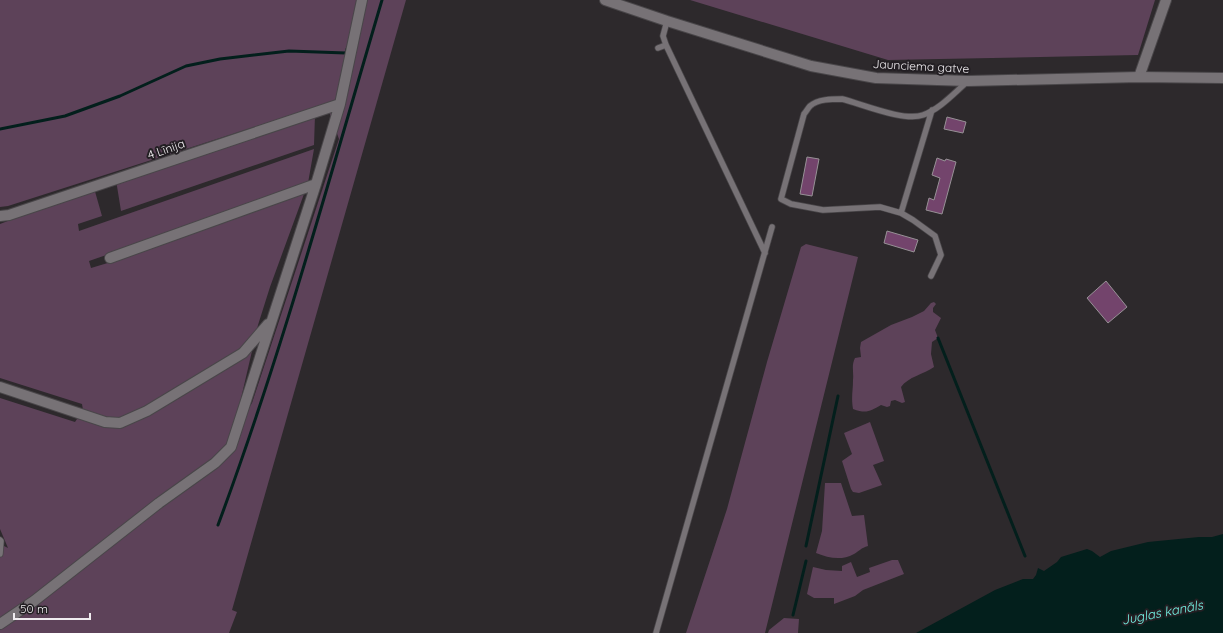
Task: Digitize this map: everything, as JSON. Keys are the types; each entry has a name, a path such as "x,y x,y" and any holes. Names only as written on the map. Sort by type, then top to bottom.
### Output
{"street":[{"path":"0,624 34,601 159,503 215,463 231,447 270,321 316,184 340,104 362,0"},
{"name":"Jaunciema gatve","path":"605,0 811,66 876,78 968,81 1139,77 1223,78"},
{"path":"1139,77 1166,0"},
{"name":"4 Līnija","path":"0,216 9,216 340,104"},
{"path":"110,258 316,184"},
{"path":"0,387 105,422 120,423 147,411 243,353 270,321"}],"lane":[{"path":"667,21 663,36 666,45 765,253"},
{"path":"658,48 666,45"},
{"path":"931,276 941,255 935,236 901,213 880,207 822,210 791,204 780,199 804,114 810,106 824,100 842,99 904,116 915,117 924,115 940,106 968,81"},
{"path":"901,213 932,110"},
{"path":"656,633 772,227"},
{"path":"0,540 0,554"}],"shaded area":[{"path":"0,0 406,0 232,610 237,612 229,633 0,633 0,544 8,548 0,529 0,398 75,422 83,410 82,404 0,378 0,224 94,188 102,216 78,224 79,231 314,149 308,183 270,287 258,325 233,433 252,403 339,139 329,112 315,115 314,145 121,211 116,180 278,126 276,120 8,206 0,207","holes":["193,225 121,259 91,268 89,261"]},
{"path":"690,0 1155,0 1138,55 888,60"},
{"path":"806,244 858,257 765,633 686,633 727,509 767,362 801,247"},
{"path":"934,302 936,304 933,308 933,312 941,318 935,330 938,338 932,342 931,354 934,367 912,378 901,387 905,402 902,403 895,400 891,401 890,406 887,407 881,405 868,411 853,409 853,364 855,358 861,357 861,342 891,325 924,311 931,303"},
{"path":"870,422 884,461 873,465 882,485 859,493 853,492 842,461 852,454 844,433"},
{"path":"825,483 841,483 852,516 864,515 868,546 844,558 835,558 816,553 822,531"},
{"path":"892,560 898,560 904,574 863,590 855,596 834,604 834,598 814,598 807,594 813,567 842,571 842,566 851,562 857,577 870,572 869,568"},
{"path":"784,618 799,619 798,633 768,633 769,630"}],"water":[{"name":"Juglas kanāls","path":"1223,534 1223,633 916,633 995,590 1023,579 1033,579 1038,568 1044,571 1057,562 1061,557 1087,549 1100,557 1111,551 1148,542 1212,537"}],"building":[{"path":"947,117 966,122 963,133 944,129"},
{"path":"807,157 819,159 812,196 800,194"},
{"path":"937,158 945,161 946,159 956,162 942,214 926,210 929,198 934,200 940,178 932,175"},
{"path":"887,231 918,240 914,252 884,243"},
{"path":"1106,281 1127,307 1108,323 1087,298"}],"waterway":[{"path":"218,525 284,330 382,0"},
{"path":"0,129 65,116 120,96 186,66 220,59 289,51 346,53 347,49"},
{"path":"938,338 1025,556"},
{"path":"806,546 838,396"},
{"path":"793,615 806,561"}]}
